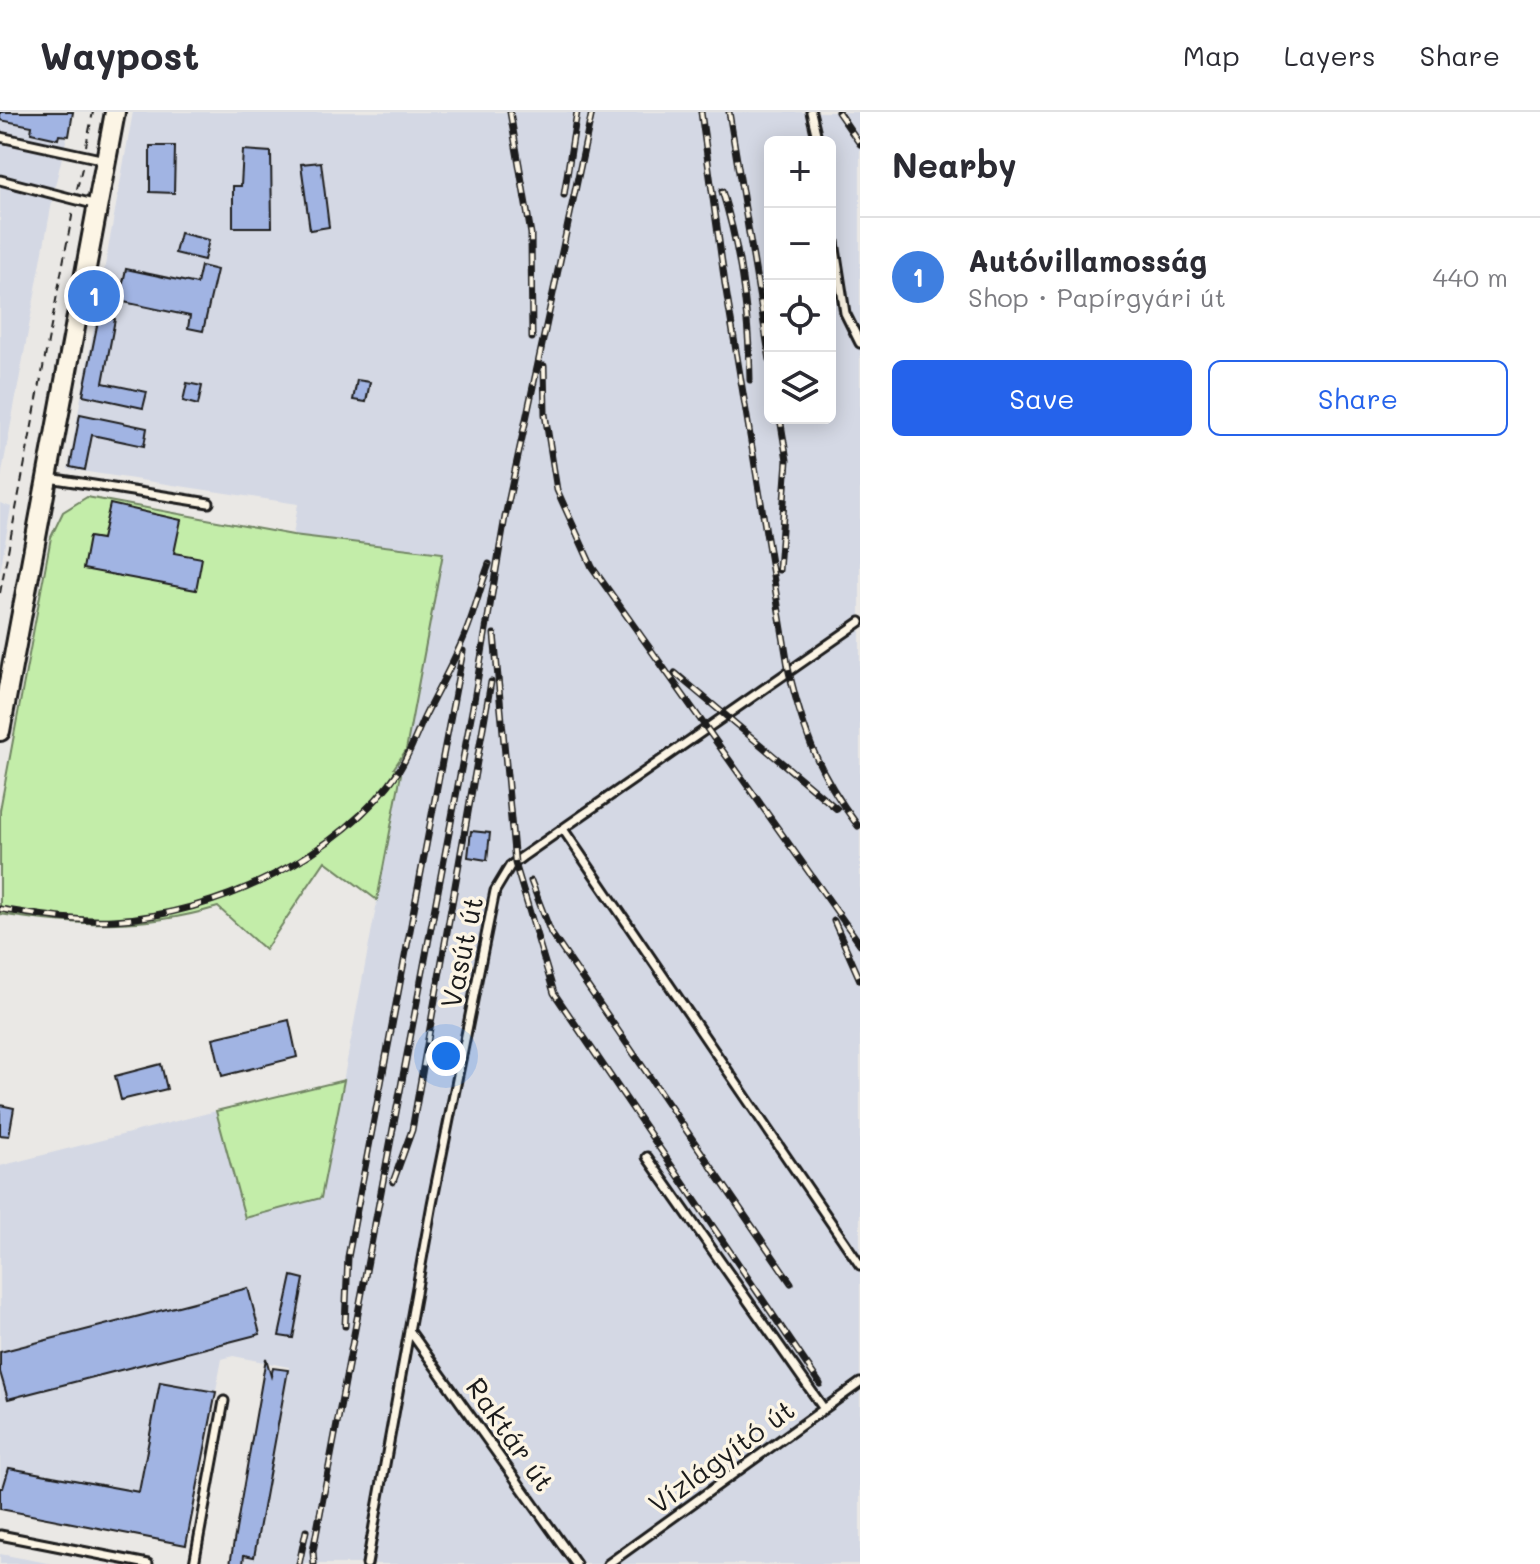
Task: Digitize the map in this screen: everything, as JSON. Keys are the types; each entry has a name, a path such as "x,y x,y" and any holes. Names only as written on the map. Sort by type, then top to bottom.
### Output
{"street":[{"path":"0,731 115,112"}],"lane":[{"path":"811,112 817,136"},
{"path":"0,137 107,160"},
{"path":"0,180 99,206"},
{"path":"836,255 845,313 860,343"},
{"path":"47,478 209,503"},
{"name":"Vasút út","path":"367,1564 409,1330 495,891 510,866 860,622"},
{"path":"563,829 860,1265"},
{"path":"647,1157 824,1409"},
{"name":"Raktár út","path":"409,1330 576,1564"},
{"name":"Vízlágyító út","path":"608,1564 860,1383"},
{"path":"194,1564 224,1401"},
{"path":"0,1535 148,1564"}],"path":[{"path":"0,593 93,112"}],"shaded area":[{"path":"0,112 73,112 55,186 0,483"},
{"path":"133,112 860,112 860,1564 230,1564 259,1396 283,1401 289,1367 233,1356 222,1359 186,1545 0,1508 0,1166 216,1111 245,1218 321,1198 401,775 393,768 443,554 293,535 298,504 68,469"},
{"path":"0,503 11,507 0,573"},
{"path":"0,1554 53,1564 0,1564"}],"green space":[{"path":"87,497 293,535 443,553 406,750 394,768 401,774 377,900 325,861 265,950 218,907 163,919 109,923 55,921 0,914 0,810 51,537 63,512"},
{"path":"344,1080 321,1198 245,1218 216,1111"}],"building":[{"path":"0,112 73,112 69,136 59,135 58,139 31,133 32,126 0,120"},
{"path":"150,146 175,146 174,193 150,192"},
{"path":"243,150 271,152 272,227 233,227 233,186 241,186"},
{"path":"321,162 329,227 310,230 301,164"},
{"path":"180,233 209,240 204,260 175,253"},
{"path":"201,266 217,270 203,331 188,328 190,316 119,301 126,269 197,284"},
{"path":"99,316 115,319 103,383 147,392 143,408 83,395"},
{"path":"357,380 370,382 366,402 353,400"},
{"path":"187,383 202,386 198,405 183,401"},
{"path":"80,414 147,428 144,446 92,435 85,470 70,467"},
{"path":"110,504 181,520 174,553 202,558 196,590 83,569 89,537 102,539"},
{"path":"471,831 490,833 487,860 468,857"},
{"path":"289,1020 297,1057 222,1076 213,1038"},
{"path":"161,1064 167,1089 121,1100 115,1076"},
{"path":"0,1105 14,1108 9,1136 0,1135"},
{"path":"292,1276 304,1279 293,1338 279,1336"},
{"path":"248,1288 260,1334 8,1399 0,1372 0,1352"},
{"path":"266,1358 271,1376 273,1368 288,1370 254,1557 244,1555 243,1564 230,1564"},
{"path":"160,1382 216,1392 186,1545 0,1509 0,1488 3,1488 9,1468 139,1492"}],"railway":[{"path":"510,112 531,234 532,338"},
{"path":"564,195 577,112"},
{"path":"314,1564 313,1551 473,706 505,517 592,112"},
{"path":"701,112 725,284 789,672 814,753 858,826"},
{"path":"729,112 769,352"},
{"path":"838,112 860,144"},
{"path":"722,191 743,284 750,380"},
{"path":"544,366 545,414 557,490 592,567 860,944"},
{"path":"779,570 787,460 781,424"},
{"path":"0,909 85,920 153,916 234,893 274,875 311,853 345,828 375,800 400,769 463,639 489,564"},
{"path":"494,634 515,863 554,993 820,1384"},
{"path":"345,1326 348,1257 463,651"},
{"path":"675,673 837,809"},
{"path":"393,1182 412,1130 491,682"},
{"path":"531,881 551,933 791,1283"},
{"path":"834,921 860,980"},
{"path":"299,1564 306,1531"}],"place":[{"name":"Autóvillamosság","path":"94,296"}]}
